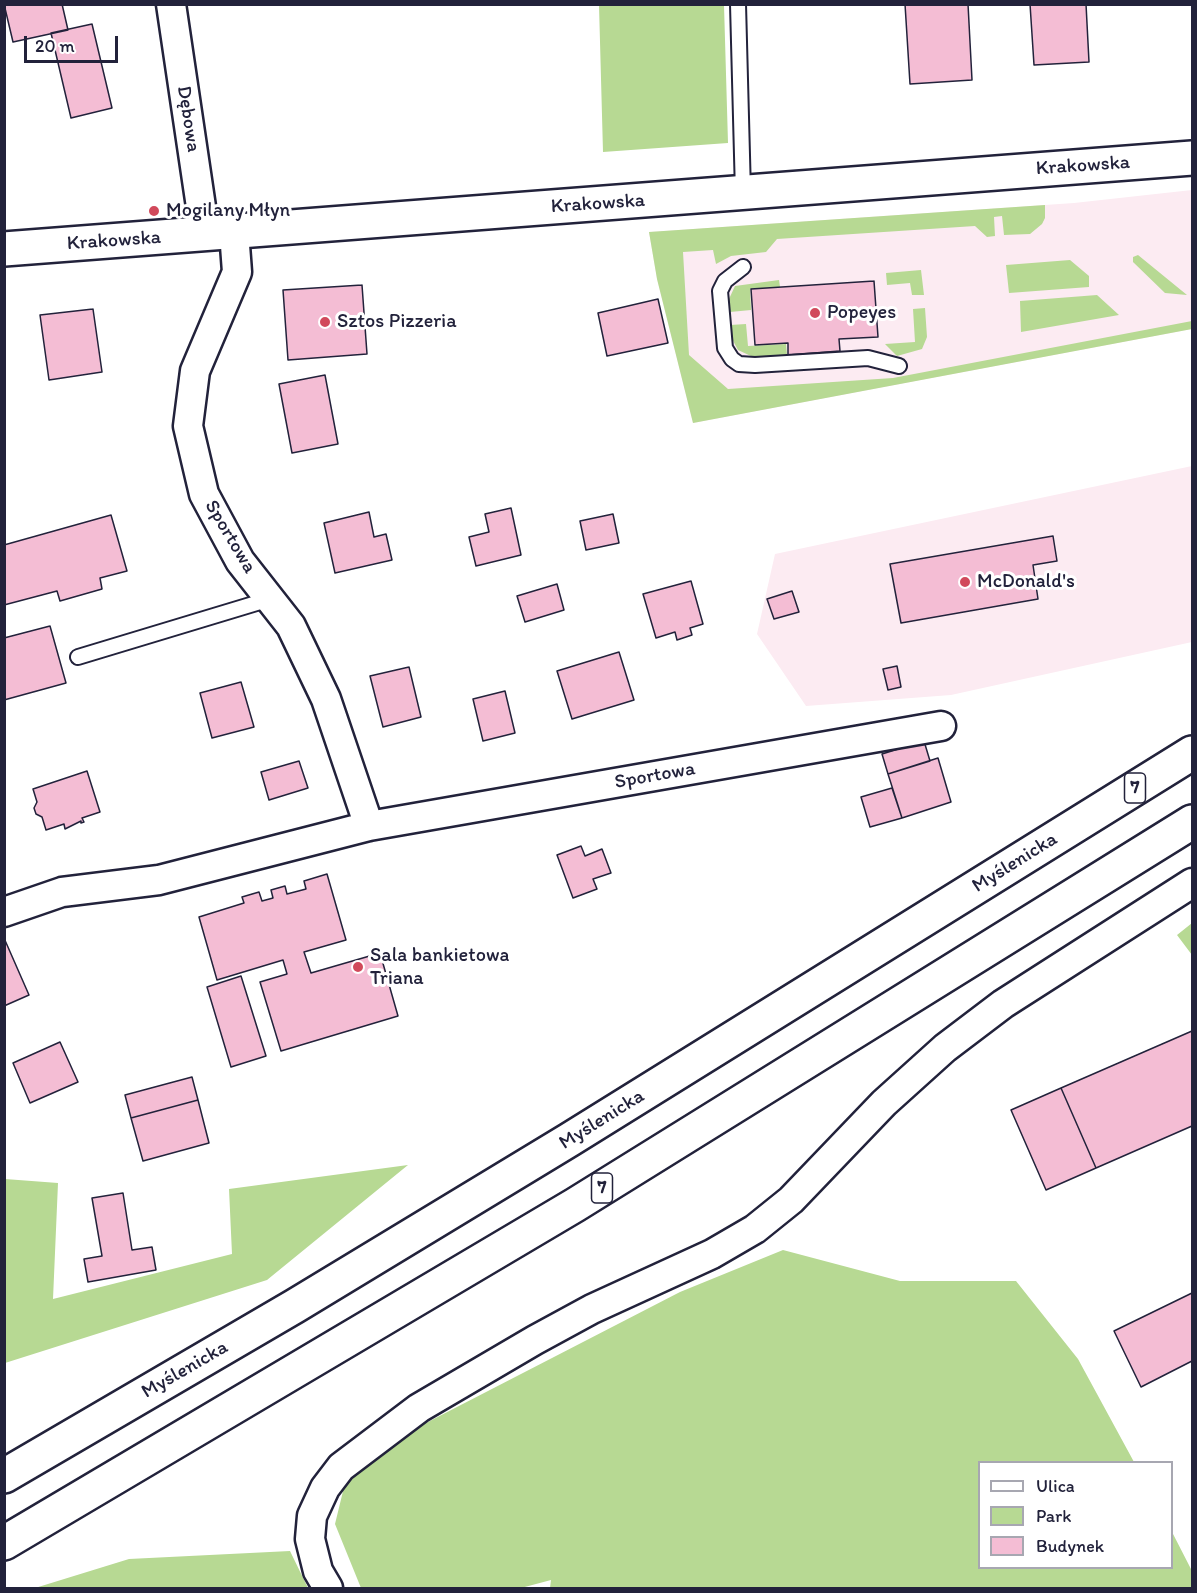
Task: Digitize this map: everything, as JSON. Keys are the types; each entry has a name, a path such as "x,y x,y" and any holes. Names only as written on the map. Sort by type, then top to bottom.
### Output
{"main road":[{"name":"Krakowska","path":"4,249 1192,158"},
{"name":"Myślenicka","path":"4,1476 295,1306 569,1140 1192,753"},
{"name":"7","path":"4,1543 555,1217 1192,822"}],"street":[{"name":"Dębowa","path":"171,4 220,233"},
{"name":"Sportowa","path":"220,233 237,272 195,371 188,426 204,494 240,561 291,626 327,699 369,826"},
{"name":"Sportowa","path":"4,912 62,892 159,880 369,826 941,726"},
{"path":"328,1588 318,1571 310,1539 312,1516 325,1488 341,1467 419,1408 535,1340 592,1309 711,1254 755,1229 791,1200 884,1103 953,1042 1020,992 1192,883"}],"lane":[{"path":"738,4 743,193"},
{"path":"743,267 725,280 720,291 725,348 732,359 740,364 755,365 868,358 899,366"},
{"path":"78,657 270,599"}],"shaded area":[{"path":"1192,190 1192,329 693,423 657,279 649,232 1074,203"},
{"path":"1192,466 1192,642 951,695 806,706 757,634 775,554"}],"green space":[{"path":"599,5 724,5 728,143 603,152"},
{"path":"1045,205 1045,218 1042,224 1030,234 1004,235 1002,216 994,217 995,236 987,237 975,226 777,239 766,252 731,256 716,264 713,250 683,252 689,355 728,389 893,378 1192,321 1192,329 693,423 657,279 649,232"},
{"path":"1138,255 1187,295 1165,293 1133,262 1133,257"},
{"path":"1070,260 1089,276 1089,287 1009,293 1006,265"},
{"path":"921,270 924,295 912,295 910,283 887,285 886,273"},
{"path":"779,280 780,287 750,289 751,310 730,312 729,299 735,286"},
{"path":"1097,295 1119,315 1021,332 1020,301"},
{"path":"925,308 927,337 922,349 897,356 885,344 915,342 913,309"},
{"path":"746,324 748,346 786,344 787,355 753,357 738,350 731,337 730,325"},
{"path":"1192,923 1192,955 1177,935"},
{"path":"408,1165 267,1280 5,1363 5,1179 58,1183 53,1299 232,1254 229,1189"},
{"path":"783,1250 900,1281 1016,1281 1078,1359 1133,1461 978,1461 978,1569 1173,1569 1173,1534 1192,1571 1192,1588 550,1588 551,1580 521,1588 361,1588 335,1524 345,1483 424,1424 680,1292"},
{"path":"290,1551 308,1588 35,1588 129,1559"}],"building":[{"path":"4,4 62,4 68,30 13,42"},
{"path":"905,4 968,4 972,80 910,84"},
{"path":"1030,4 1086,4 1089,62 1034,65"},
{"path":"92,24 112,108 71,118 51,33"},
{"name":"Popeyes","path":"874,281 878,337 839,339 840,351 788,355 788,343 755,345 751,289"},
{"name":"Sztos Pizzeria","path":"362,285 367,354 288,360 283,290"},
{"path":"658,299 668,343 607,356 598,313"},
{"path":"93,309 102,372 49,380 40,315"},
{"path":"325,375 338,444 292,453 279,384"},
{"path":"511,508 521,555 476,566 469,537 489,532 485,514"},
{"path":"369,512 374,537 386,534 392,560 335,573 324,523"},
{"path":"613,514 619,543 586,550 580,521"},
{"path":"111,515 127,571 100,578 102,589 60,601 57,591 4,605 4,545"},
{"name":"McDonald's","path":"1053,536 1057,561 1033,565 1038,599 901,623 890,564"},
{"path":"691,581 703,624 690,628 692,635 677,640 675,632 656,638 643,594"},
{"path":"557,584 564,610 525,622 517,596"},
{"path":"792,591 799,612 774,619 767,599"},
{"path":"50,626 66,683 4,700 4,638"},
{"path":"619,652 634,700 572,719 557,671"},
{"path":"897,666 901,687 888,690 883,669"},
{"path":"409,667 421,717 383,727 370,676"},
{"path":"241,682 254,727 212,738 200,693"},
{"path":"505,691 515,733 483,741 473,699"},
{"path":"924,741 930,761 888,774 882,754"},
{"path":"938,758 951,802 902,818 888,774"},
{"path":"299,761 308,788 269,800 261,772"},
{"path":"87,771 100,812 82,818 84,822 81,823 81,821 65,829 64,824 46,830 42,817 36,814 34,808 37,802 33,789"},
{"path":"892,788 902,818 870,827 861,797"},
{"path":"581,846 585,856 602,849 611,873 593,879 597,889 573,898 557,855"},
{"name":"Sala bankietowa Triana","path":"327,874 346,940 304,952 311,973 380,953 398,1016 281,1051 260,982 287,974 283,960 217,980 199,917 244,903 242,897 259,892 262,901 273,898 271,890 285,886 287,894 306,889 304,881"},
{"path":"4,938 29,995 4,1006"},
{"path":"241,976 266,1056 231,1067 207,987"},
{"path":"1192,1031 1192,1126 1096,1168 1061,1088"},
{"path":"60,1042 78,1082 30,1103 13,1063"},
{"path":"192,1077 198,1100 131,1118 125,1095"},
{"path":"1061,1088 1096,1168 1046,1190 1011,1110"},
{"path":"198,1100 209,1143 143,1161 131,1118"},
{"path":"123,1193 132,1250 152,1247 156,1270 88,1282 84,1259 102,1256 92,1198"},
{"path":"1192,1293 1192,1361 1141,1387 1114,1331"}],"place":[{"name":"Mogilany Młyn","path":"154,211"},
{"name":"Popeyes","path":"815,313"},
{"name":"Sztos Pizzeria","path":"325,322"},
{"name":"McDonald's","path":"965,582"},
{"name":"Sala bankietowa Triana","path":"358,967"}]}
